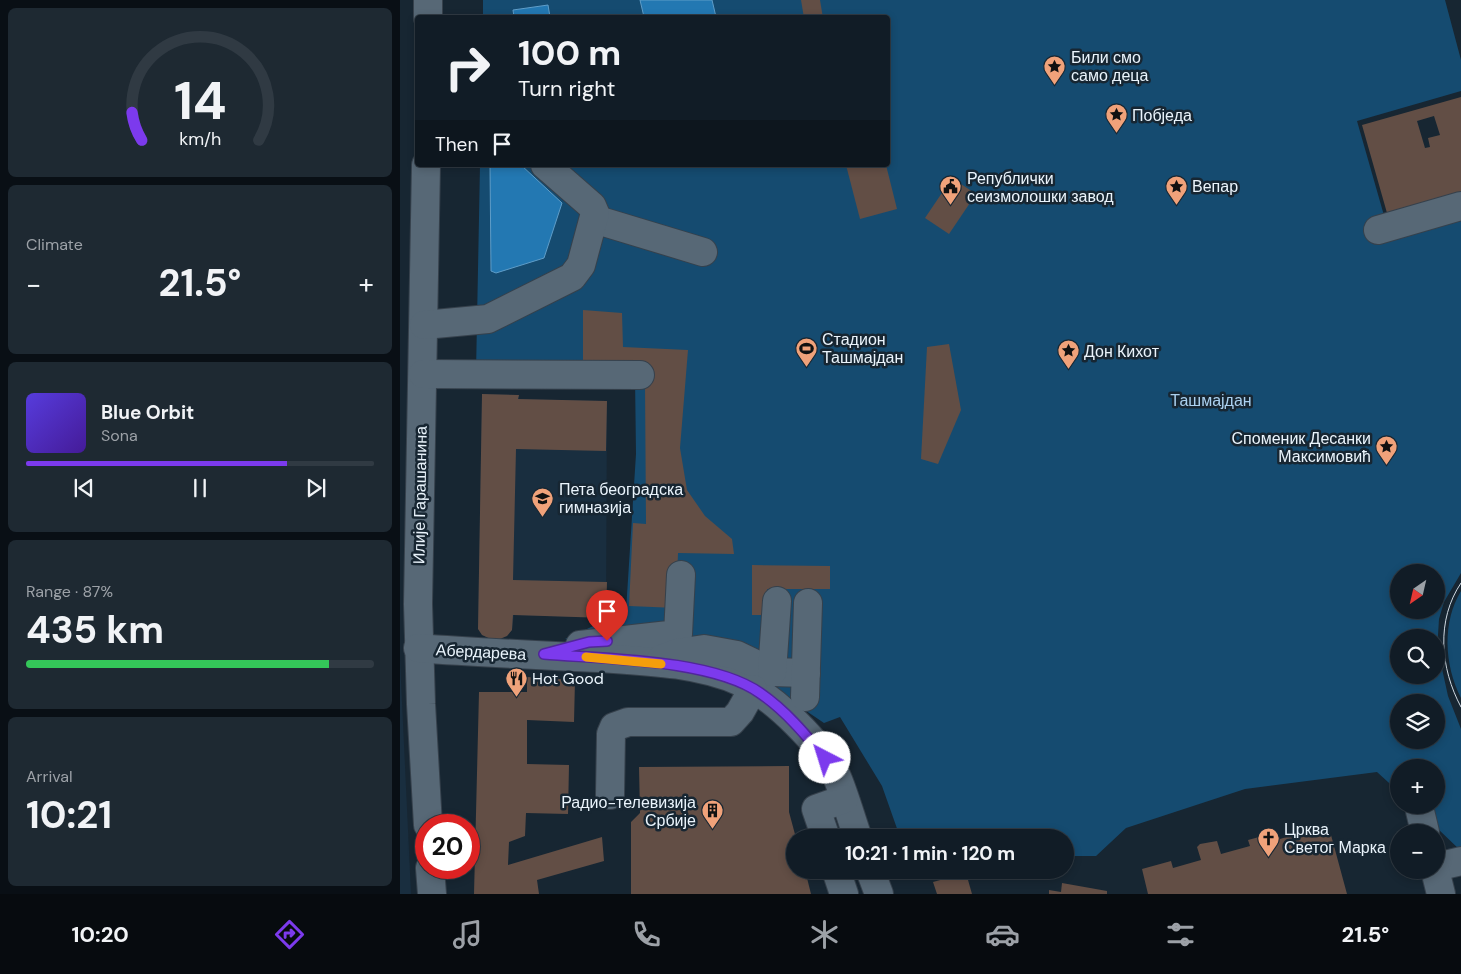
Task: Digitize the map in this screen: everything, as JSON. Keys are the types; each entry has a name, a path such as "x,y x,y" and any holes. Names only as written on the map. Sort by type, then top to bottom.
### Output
{"street":[{"path":"428,0 428,15"},
{"name":"Илије Гарашанина","path":"426,167 423,374 409,609 418,648 427,814"},
{"path":"424,325 488,319 572,277 581,265 595,212 592,206 547,167"},
{"path":"1378,230 1461,206"},
{"path":"594,219 703,252"},
{"path":"423,374 640,375"},
{"path":"544,654 589,642 678,634 682,575"},
{"path":"610,795 611,734 614,727 628,722 731,722 740,712 762,680 777,601"},
{"path":"762,680 805,685 808,603"},
{"name":"Абердарева","path":"418,648 544,654 653,662 719,675 742,682 762,680 836,776 855,829"},
{"path":"823,829 816,808 844,799"},
{"path":"1445,866 1461,861"},
{"path":"431,879 432,894"},
{"path":"839,879 844,894"},
{"path":"873,879 879,894"},
{"path":"1437,879 1441,894"}],"shaded area":[{"path":"640,0 712,0 716,15 644,15"},
{"path":"548,5 550,15 514,15 513,10"},
{"path":"490,167 523,167 562,203 544,258 496,273 491,271"},
{"name":"Пета београдска гимназија","path":"482,394 519,395 519,399 607,401 606,618 514,615 512,630 507,636 495,641 482,635 478,629"},
{"path":"400,660 411,894 400,894"}],"green space":[{"name":"Ташмајдан","path":"483,0 1445,0 1461,60 1461,91 1357,121 1385,219 1461,198 1461,573 1445,600 1445,564 1390,564 1390,619 1439,619 1438,629 1390,629 1390,684 1445,684 1445,682 1448,696 1461,729 1461,851 1445,836 1445,824 1433,824 1422,814 1445,814 1445,759 1390,759 1390,784 1377,772 1245,789 1126,828 1096,856 1074,856 1074,829 897,829 882,786 840,717 824,723 722,654 565,639 626,611 636,454 635,377 476,373 480,167 890,167 890,15 483,15"},
{"path":"1461,591 1461,698 1451,672 1448,630 1455,603"}],"building":[{"path":"801,0 820,0 822,15 804,15"},
{"path":"1461,97 1461,192 1387,213 1362,125","holes":["1434,116 1440,135 1428,138 1430,147 1425,148 1417,121"]},
{"path":"847,167 886,167 897,209 860,219"},
{"name":"Републички сеизмолошки завод","path":"952,178 976,194 949,234 925,218"},
{"path":"583,310 622,313 623,347 688,350 680,448 687,490 705,516 732,539 734,554 678,553 676,608 629,606 633,523 646,524 645,382 583,366"},
{"path":"949,344 961,410 938,464 921,459 927,347"},
{"path":"482,394 519,395 518,399 607,401 606,451 516,449 513,580 607,582 606,618 513,615 512,630 507,636 495,641 482,635 478,629"},
{"path":"752,565 830,566 830,589 767,589 767,615 752,615"},
{"path":"527,677 575,680 574,722 527,720 527,764 569,765 568,814 526,813 525,836 509,842 508,865 602,837 604,861 537,880 539,894 474,894 474,879 480,879 480,814 476,814 479,692 527,692"},
{"name":"Радио-телевизија Србије","path":"789,766 789,812 794,829 786,829 786,879 807,879 811,894 631,894 631,822 640,813 639,767"},
{"name":"Црква Светог Марка","path":"1328,824 1347,894 1148,894 1142,869 1171,861 1173,868 1201,860 1197,847 1200,844 1217,841 1221,854 1250,846 1248,840 1277,832 1280,839"},
{"path":"944,879 968,879 972,894 937,894 933,882"},
{"path":"1062,883 1107,891 1107,894 1049,894 1049,890 1061,892"}],"tram line":[{"path":"1461,583 1453,597 1444,628 1445,660 1454,692 1461,707"}],"slow traffic":[{"path":"586,657 661,664"}],"place":[{"name":"Били смо само деца","path":"1055,85"},
{"name":"Побједа","path":"1116,134"},
{"name":"Вепар","path":"1176,205"},
{"name":"Републички сеизмолошки завод","path":"951,206"},
{"name":"Стадион Ташмајдан","path":"806,367"},
{"name":"Дон Кихот","path":"1068,370"},
{"name":"Споменик Десанки Максимовић","path":"1387,466"},
{"name":"Пета београдска гимназија","path":"543,517"},
{"name":"Hot Good","path":"516,697"},
{"name":"Радио-телевизија Србије","path":"712,830"},
{"name":"Црква Светог Марка","path":"1268,857"}],"route":[{"path":"607,641 589,642 544,654 653,662 719,675 742,682 760,692 797,724 825,758"}]}
